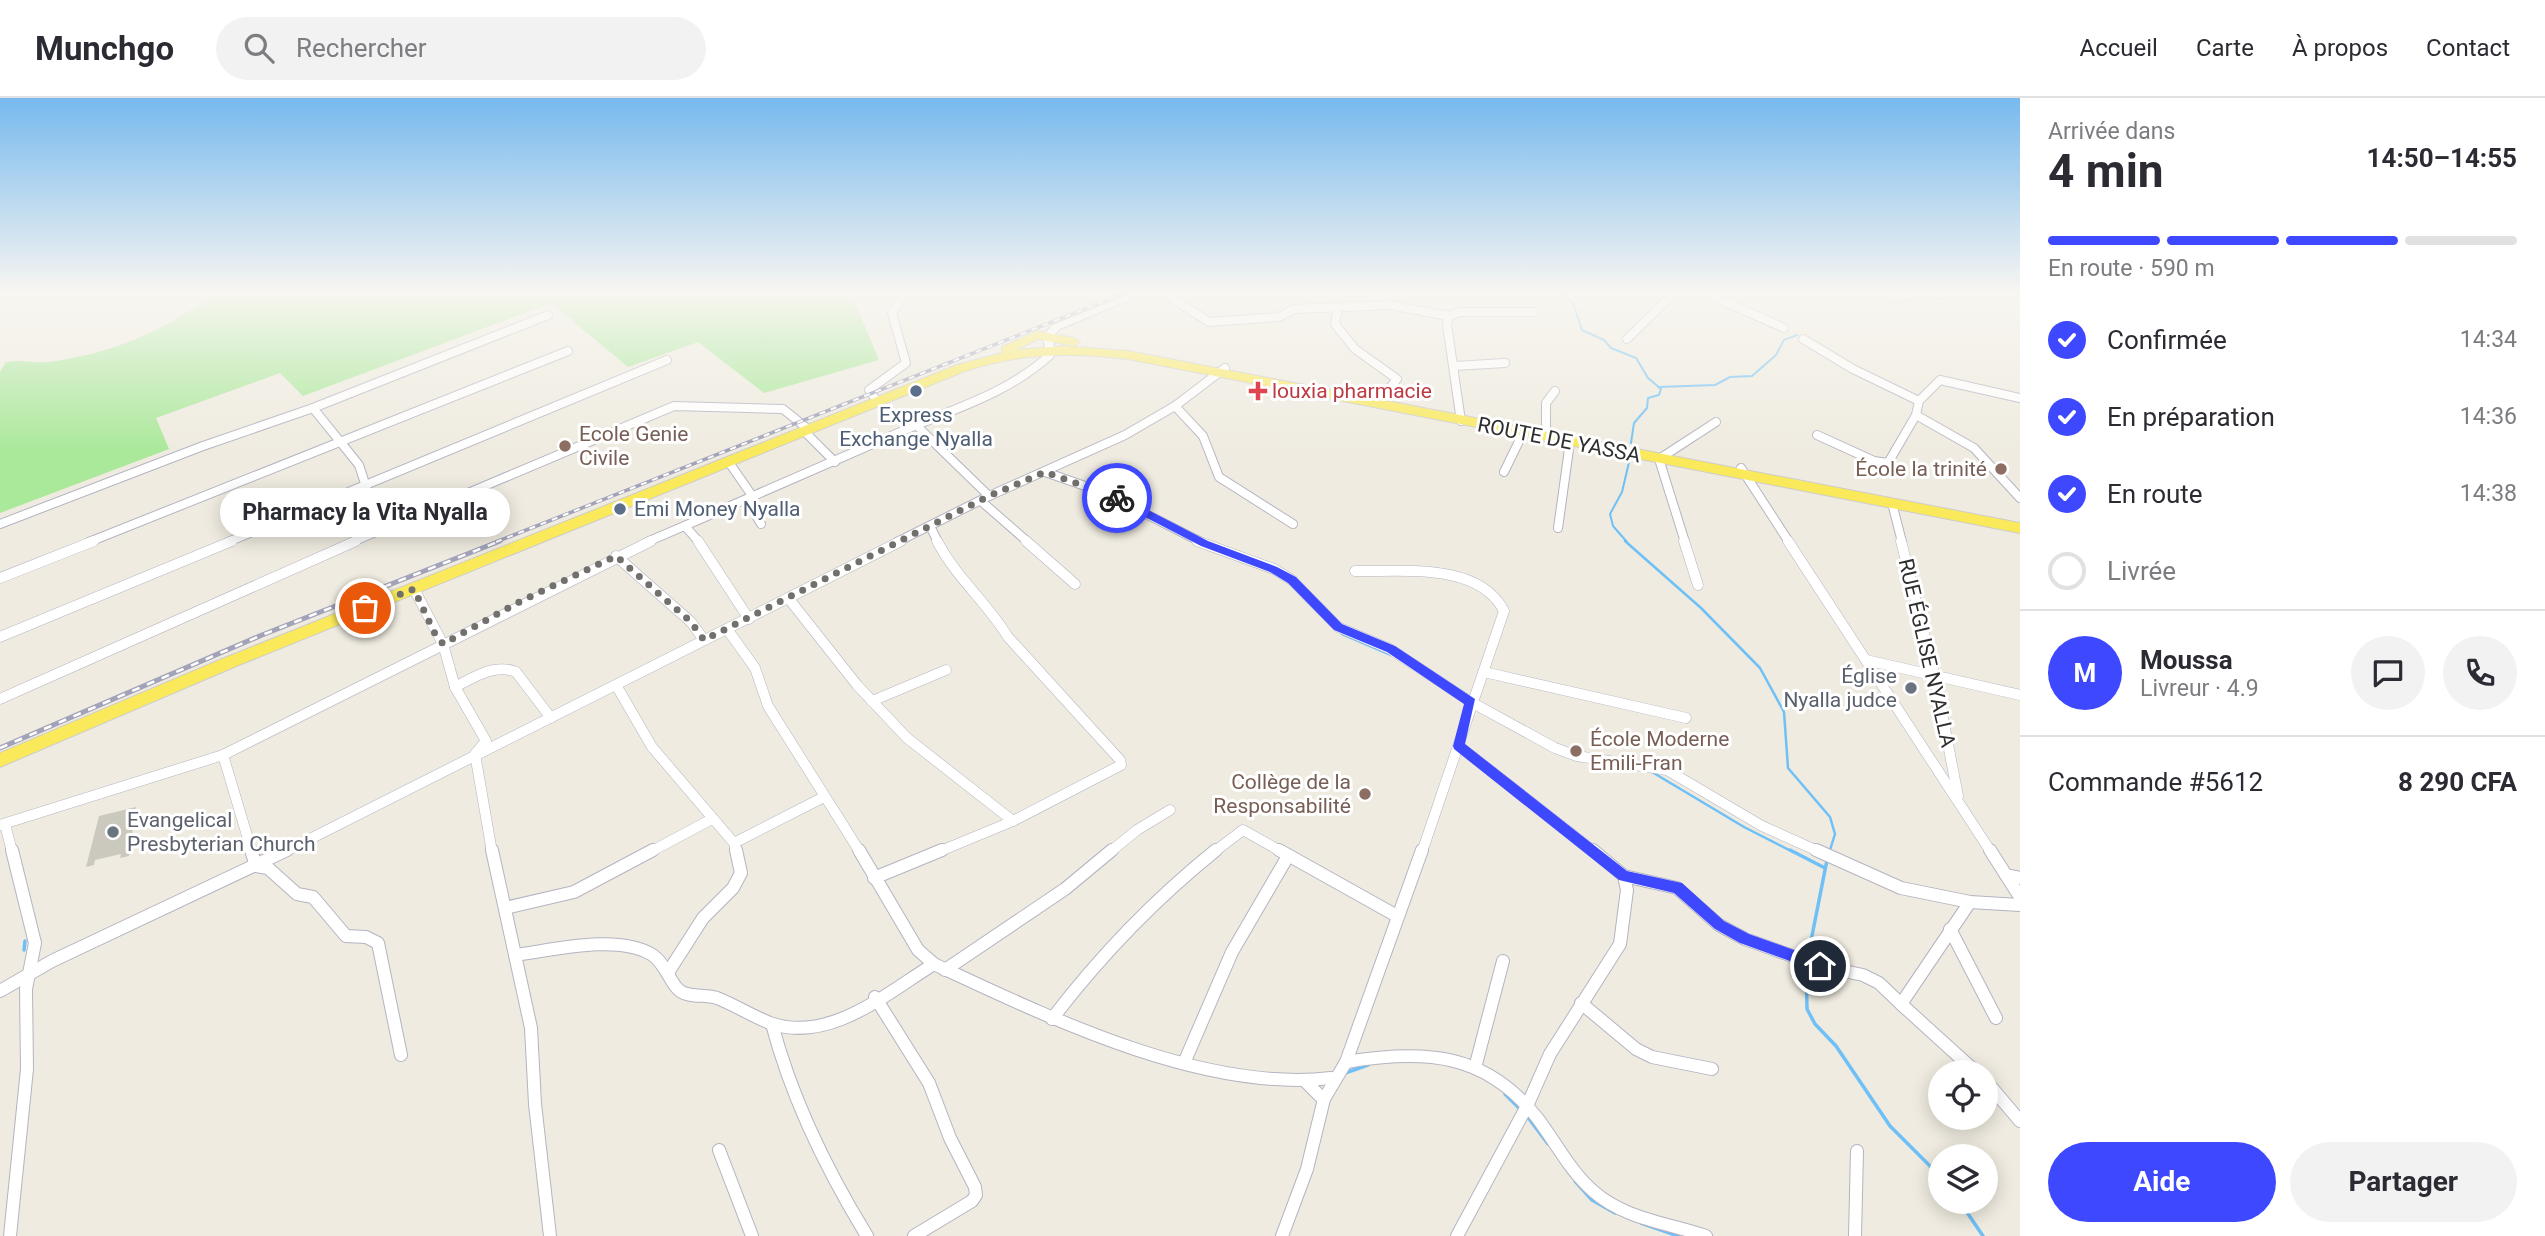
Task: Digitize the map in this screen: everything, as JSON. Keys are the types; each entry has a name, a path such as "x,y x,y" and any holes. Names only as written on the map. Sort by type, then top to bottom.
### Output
{"main road":[{"name":"ROUTE DE YASSA","path":"728,461 1001,354 1033,346"},
{"name":"ROUTE DE YASSA","path":"1084,346 1380,400 1523,433 1546,434 1570,442 1663,456"},
{"name":"ROUTE DE YASSA","path":"1224,371 1462,419 2020,520"},
{"path":"0,760 189,679 728,461"},
{"name":"ROUTE DE YASSA","path":"1743,471 2020,528"}],"street":[{"path":"0,524 202,446 313,408 469,346"},
{"path":"877,401 869,390 906,363 901,346"},
{"path":"7,1230 27,1069 26,989 34,943 33,929 3,825 223,755 443,644 521,601 616,556 916,425 994,395 1029,374 1050,355 1049,346"},
{"path":"1351,346 1397,379 1380,400"},
{"path":"1451,346 1462,419"},
{"path":"1815,346 1853,369 1919,401"},
{"path":"0,578 568,351"},
{"path":"0,638 365,483 667,360"},
{"path":"1454,366 1505,363"},
{"path":"0,992 30,974 256,866 985,498 1125,435 1175,406 1224,371"},
{"path":"1816,435 1874,461 1888,463 1916,415 1919,401 1940,380 2020,398"},
{"path":"1546,434 1546,403 1555,391"},
{"path":"0,699 380,530 681,404 783,409 835,462"},
{"path":"1175,406 1203,436 1219,477 1293,524"},
{"path":"313,408 359,465 380,530"},
{"path":"1916,415 1974,448 2019,495"},
{"path":"1698,585 1663,456 1716,422"},
{"path":"916,425 985,498 1075,584"},
{"path":"1504,472 1523,433"},
{"path":"1558,528 1570,442"},
{"path":"728,461 750,498 761,524"},
{"path":"1743,471 2020,897"},
{"path":"1045,472 1105,493 1204,544 1274,569 1292,580 1338,627 1391,649 1471,702 1555,748 1577,756 1667,770 1762,826 1889,884 1970,902 2020,905"},
{"name":"RUE ÉGLISE NYALLA","path":"1892,503 1935,677 1960,803"},
{"path":"685,526 697,538 749,619"},
{"path":"874,878 1013,821 1121,765 1120,760 1008,637 982,600 965,586 948,562 931,527"},
{"path":"616,556 691,622 704,640"},
{"path":"1282,1236 1307,1169 1323,1099 1331,1077 1346,1062 1397,916 1414,876 1459,746 1471,702 1503,620 1502,599 1496,593 1459,576 1355,571"},
{"path":"414,589 434,632 443,644 455,687 486,741 475,754 480,795 531,1028 535,1104 550,1236"},
{"path":"789,598 872,701 907,738 1013,821"},
{"path":"727,629 755,668 768,706 836,812 918,950 939,967 1052,1019 1184,1063 1239,1077 1306,1081 1331,1077"},
{"path":"1866,660 2020,695"},
{"path":"455,687 498,667 509,668 516,672 551,718"},
{"path":"872,701 946,670"},
{"path":"1484,672 1686,718"},
{"path":"615,685 652,747 734,842 741,873 740,880 704,918 669,971"},
{"path":"1459,746 1624,876 1677,888 1719,925 1745,939 1820,966 1863,975 1879,983 1963,1060"},
{"path":"223,755 256,866"},
{"path":"734,842 824,797"},
{"path":"515,955 608,943 651,954 669,971 678,990 683,993 714,997 772,1024 807,1028 832,1024 875,997 939,967 1065,889 1138,830 1170,810"},
{"path":"505,908 574,892 712,819"},
{"path":"1052,1019 1091,967 1118,938 1208,856 1243,830 1397,916"},
{"path":"1184,1063 1232,952 1288,856"},
{"path":"256,866 268,868 297,894 313,897 346,936 366,937 378,943 387,999 401,1055"},
{"path":"2006,875 2020,878"},
{"path":"1457,1236 1527,1106 1550,1054 1620,944 1626,915 1624,876"},
{"path":"1901,1004 1970,902"},
{"path":"1950,929 1996,1018"},
{"path":"1476,1064 1503,961"},
{"path":"875,997 929,1083 950,1138 975,1187 976,1195 972,1201 914,1236"},
{"path":"1580,1003 1636,1049 1652,1057 1712,1069"},
{"path":"772,1024 782,1059 839,1192 867,1236"},
{"path":"1346,1062 1375,1057 1430,1054 1476,1064 1527,1106 1592,1190 1610,1204 1706,1236"},
{"path":"1306,1081 1323,1099"},
{"path":"1998,1095 2020,1121"},
{"path":"719,1150 752,1236"},
{"path":"1855,1236 1857,1151"}],"green space":[{"path":"116,346 436,346 303,396 280,373 156,418 169,449 0,513 0,372 6,362 49,362"},
{"path":"603,346 687,346 628,367"},
{"path":"703,346 873,346 879,360 764,393"}],"building":[{"name":"Evangelical Presbyterian Church","path":"136,807 129,856 120,858 121,854 95,860 94,865 86,867 99,816"}],"waterway":[{"path":"1609,346 1636,358 1648,378 1659,387"},
{"path":"1659,387 1715,385 1730,377 1752,376 1776,355 1781,346"},
{"path":"1631,443 1634,423 1647,408 1648,398 1659,395 1661,389 1659,387"},
{"path":"1627,542 1613,526 1610,514 1622,492 1630,458"},
{"path":"1625,541 1701,608 1760,668 1784,712 1788,768 1830,817 1835,834 1830,850"},
{"path":"1342,634 1391,655"},
{"path":"1652,772 1744,827 1793,852"},
{"path":"1790,850 1825,868"},
{"path":"1808,956 1827,860"},
{"path":"24,950 25,941"},
{"path":"1806,966 1807,1009 1815,1024 1836,1046 1890,1126 1928,1164"},
{"path":"1345,1073 1368,1065"},
{"path":"1505,1094 1520,1109"},
{"path":"1527,1116 1548,1144"},
{"path":"1575,1181 1592,1200 1615,1213"},
{"path":"1968,1214 1983,1236"},
{"path":"1641,1223 1678,1236"}],"railway":[{"path":"496,542 991,346"},
{"path":"0,748 262,635 500,541"}],"way so far":[{"path":"365,608 414,589 434,632 443,644 521,601 616,556 691,622 704,640 989,496 1045,472 1117,498"}],"place":[{"name":"Express Exchange Nyalla","path":"916,391"},
{"name":"louxia pharmacie","path":"1258,391"},
{"name":"Ecole Genie Civile","path":"565,446"},
{"name":"École la trinité","path":"2001,469"},
{"name":"Emi Money Nyalla","path":"620,509"},
{"name":"Pharmacy la Vita Nyalla","path":"365,608"},
{"name":"Église Nyalla judce","path":"1911,688"},
{"name":"École Moderne Emili-Fran","path":"1576,751"},
{"name":"Collège de la Responsabilité","path":"1365,794"},
{"name":"Evangelical Presbyterian Church","path":"113,832"}],"route":[{"path":"1117,498 1204,544 1274,569 1292,580 1338,627 1391,649 1471,702 1459,746 1624,876 1662,882 1677,888 1719,925 1745,939 1820,966"}]}
